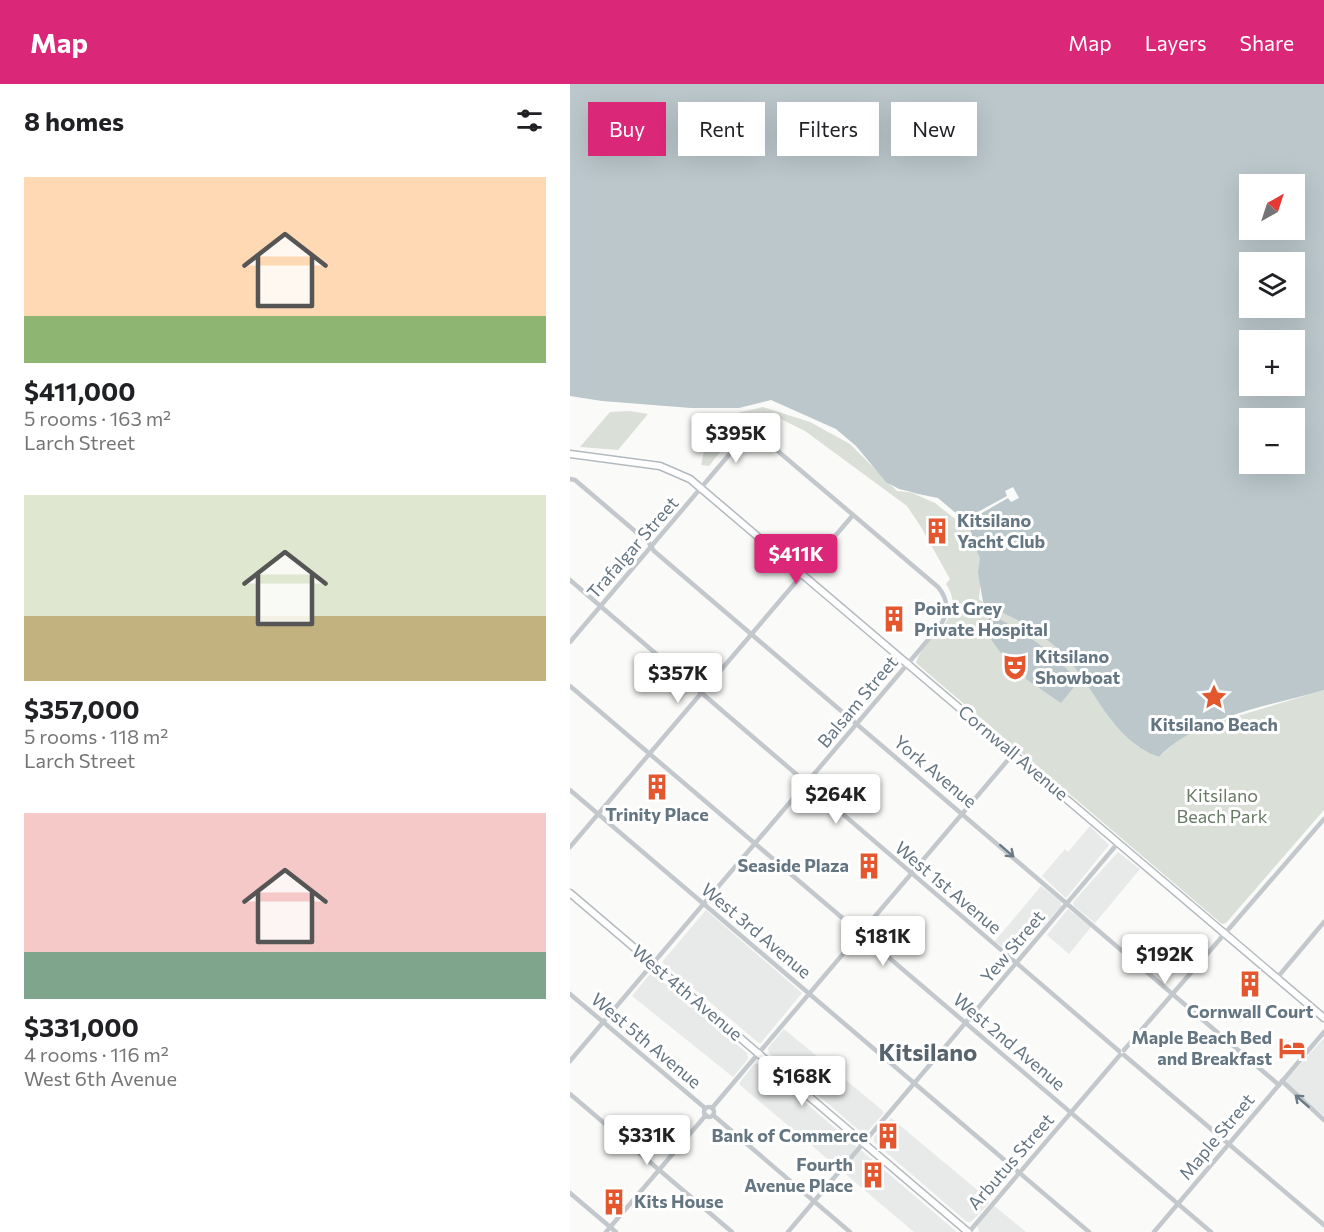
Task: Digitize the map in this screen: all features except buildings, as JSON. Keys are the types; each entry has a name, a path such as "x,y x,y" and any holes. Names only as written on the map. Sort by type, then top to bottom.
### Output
{"main road":[{"name":"Cornwall Avenue","path":"570,454 660,466 686,477 701,488 1324,1018"},
{"name":"West 4th Avenue","path":"570,893 968,1232"}],"street":[{"name":"Trafalgar Street","path":"570,642 739,443 753,437 766,441 854,515"},
{"name":"York Avenue","path":"572,480 1324,1120"},
{"path":"570,847 854,515"},
{"name":"Balsam Street","path":"570,1061 942,623 946,603 938,587 854,515"},
{"name":"West 1st Avenue","path":"570,580 805,784 1324,1225"},
{"name":"West 2nd Avenue","path":"570,686 1211,1232"},
{"path":"713,1115 712,1108 1013,754"},
{"name":"West 3rd Avenue","path":"570,790 1089,1232"},
{"name":"Arbutus Street","path":"968,1232 1324,819"},
{"name":"Yew Street","path":"788,1232 1118,843"},
{"path":"1277,978 1324,922"},
{"name":"West 5th Avenue","path":"570,994 705,1108"},
{"name":"Maple Street","path":"1154,1232 1324,1032"},
{"path":"570,1094 732,1232"},
{"path":"606,1232 706,1115 705,1108 712,1108"},
{"path":"706,1115 713,1115 850,1232"},
{"path":"570,1193 616,1232"}],"shaded area":[{"path":"570,84 1324,84 1324,690 1258,707 1214,722 1175,743 1159,757 1142,749 1115,725 1073,665 1060,651 1027,626 983,602 978,573 980,558 971,539 970,521 967,517 961,517 928,496 899,489 886,482 856,446 836,429 771,400 739,408 691,408 602,401 570,396"},
{"path":"992,615 1039,644 1078,682 1061,703 1026,679 1025,666 1017,655 1001,653 982,627"},
{"path":"1090,826 1109,845 1066,898 1042,876 1065,849 1068,852"},
{"path":"1118,852 1140,869 1095,923 1074,906 1073,902"},
{"path":"1041,886 1061,902 1061,907 1014,956 995,941"},
{"path":"1068,909 1091,927 1069,954 1047,935"},
{"path":"706,910 802,993 760,1044 662,962"},
{"path":"654,974 747,1053 748,1059 733,1077 632,996 649,975"},
{"path":"784,1029 882,1110 884,1113 867,1132 861,1132 769,1053 768,1048"},
{"path":"1324,1038 1324,1116 1288,1085 1286,1080"},
{"path":"754,1064 760,1064 957,1232 914,1232 740,1085"},
{"path":"891,1118 988,1199 989,1203 971,1222 967,1222 874,1142 874,1137"},
{"path":"994,1206 1026,1232 979,1232 977,1224"}],"green space":[{"name":"Kitsilano Beach Park","path":"763,407 810,422 850,444 897,491 927,494 964,516 983,556 979,599 1030,628 1057,649 1080,674 1118,729 1143,750 1159,757 1179,739 1198,728 1324,690 1324,810 1226,923 1222,924 916,663 926,645 948,618 952,608 952,596 946,584 950,579 907,506 805,431 773,415 759,433 744,432 731,440 709,466 701,465 711,419"},
{"path":"630,411 648,414 618,450 580,447 610,412"}],"pier":[{"path":"1013,487 1019,498 1011,502 1008,498 968,521 970,526 967,527 964,519 955,519 935,503 912,493 938,498 958,515 963,515 973,511 976,513 1007,496 1005,491"}],"place":[{"name":"Kitsilano Yacht Club","path":"937,531"},
{"name":"Point Grey Private Hospital","path":"894,619"},
{"name":"Kitsilano Showboat","path":"1015,667"},
{"name":"Kitsilano Beach","path":"1214,697"},
{"name":"Trinity Place","path":"657,787"},
{"name":"Seaside Plaza","path":"869,866"},
{"name":"Cornwall Court","path":"1250,984"},
{"name":"Maple Beach Bed and Breakfast","path":"1292,1048"},
{"name":"Bank of Commerce","path":"888,1136"},
{"name":"Fourth Avenue Place","path":"873,1175"},
{"name":"Kits House","path":"614,1202"}],"district":[{"name":"Kitsilano","path":"928,1053"}]}
